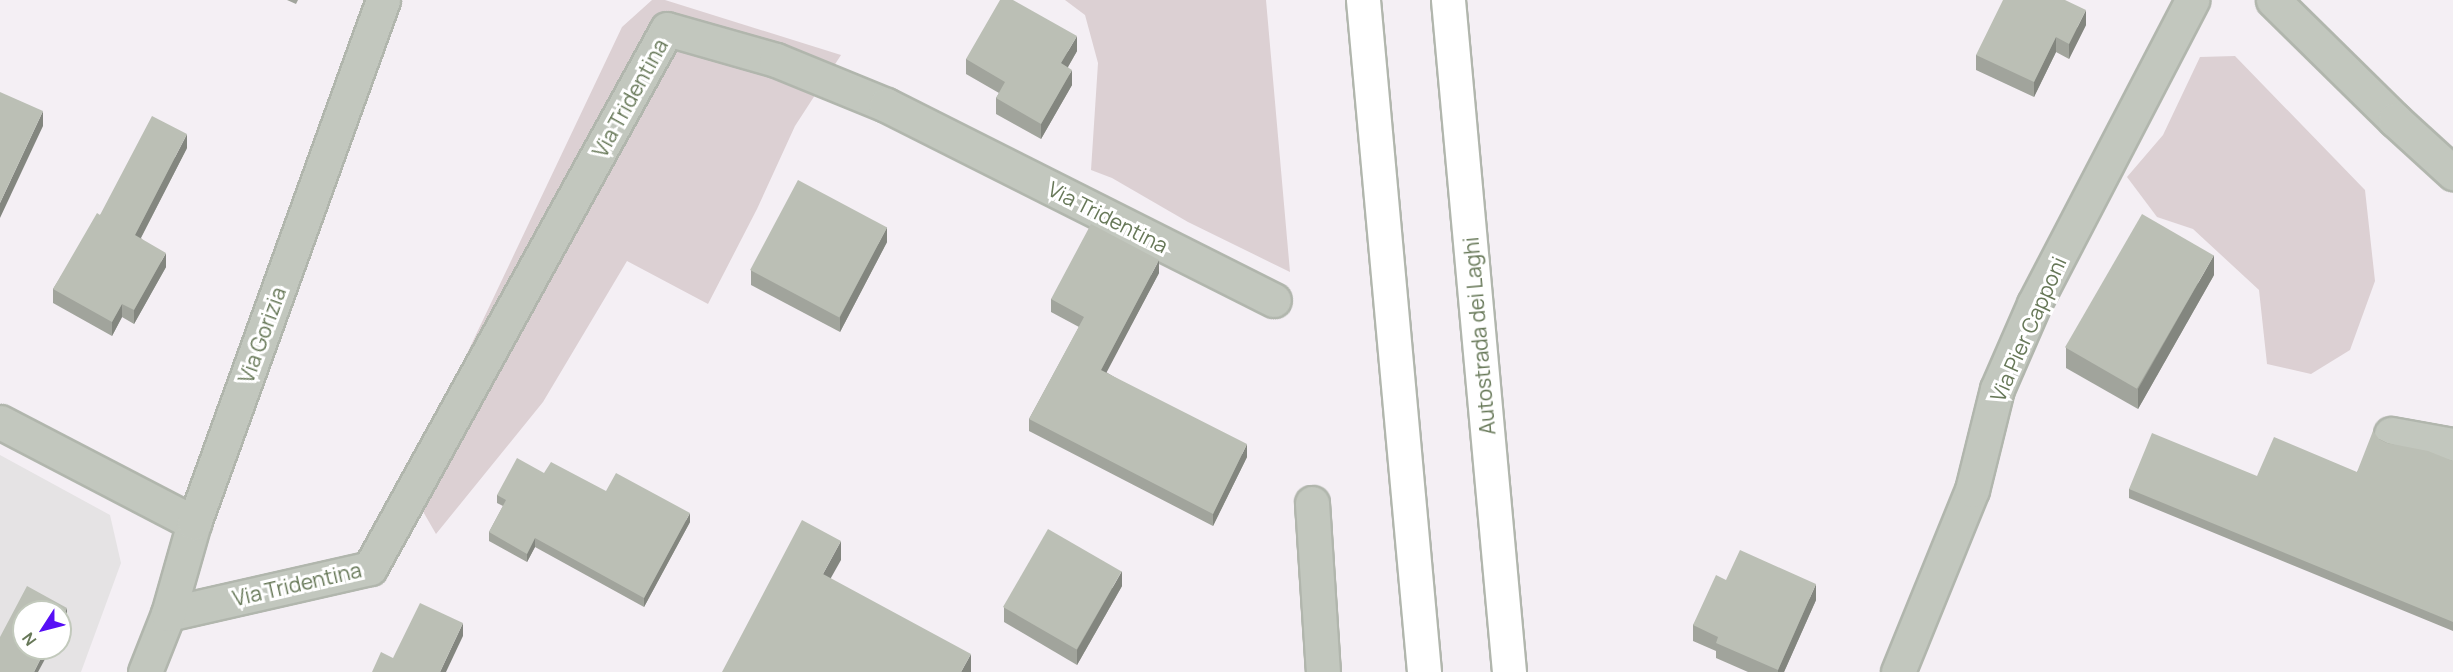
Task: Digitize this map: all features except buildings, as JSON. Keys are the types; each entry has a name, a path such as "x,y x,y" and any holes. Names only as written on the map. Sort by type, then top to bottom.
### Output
{"highway":[{"path":"1363,0 1424,672"},
{"name":"Autostrada dei Laghi","path":"1448,0 1509,672"}],"street":[{"name":"Via Gorizia","path":"145,672 168,614 194,523 383,0"},
{"name":"Via Pier Capponi","path":"1898,672 1972,490 1997,388 2034,304 2192,0"},
{"path":"2273,0 2395,120 2453,173"},
{"name":"Via Tridentina","path":"168,614 370,568 667,29 776,60 886,105 1274,300"},
{"path":"0,422 194,523"},
{"path":"2391,434 2453,446"},
{"path":"1312,503 1323,672"}],"shaded area":[{"path":"652,0 665,0 841,55 795,126 757,209 708,304 627,261 543,402 436,534 406,482 622,27"},
{"path":"1065,0 1266,0 1290,272 1188,222 1112,178 1091,170 1098,63 1085,15"},
{"path":"2235,56 2365,190 2375,281 2350,350 2311,374 2267,364 2259,290 2193,229 2157,217 2127,177 2163,135 2200,57"},
{"path":"0,455 110,515 121,563 81,672 0,672"}]}
